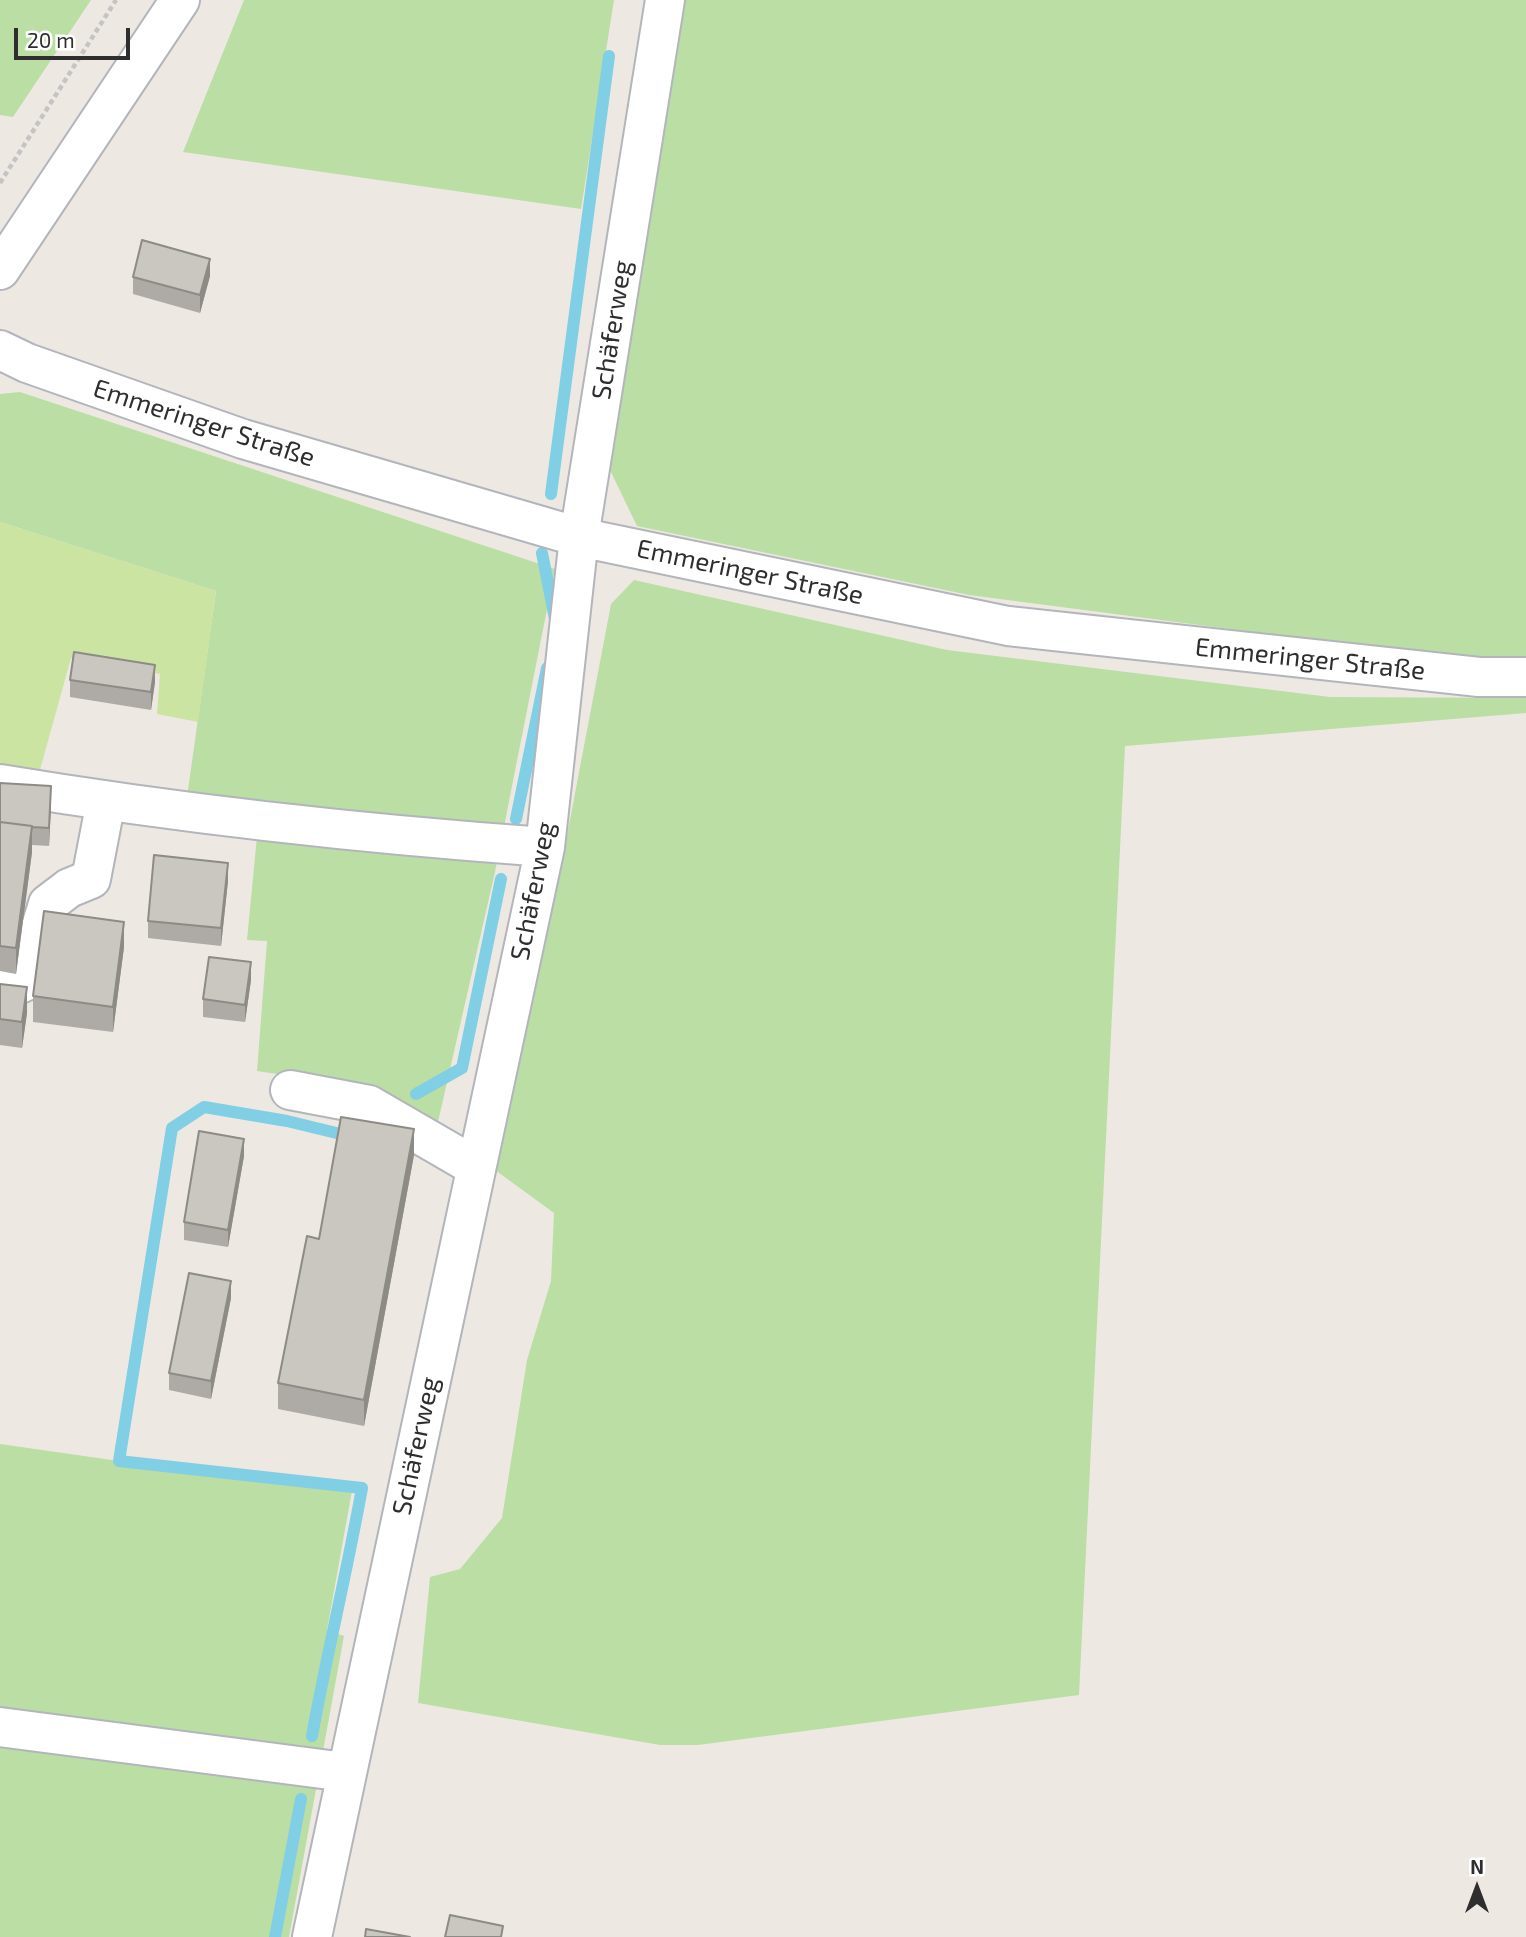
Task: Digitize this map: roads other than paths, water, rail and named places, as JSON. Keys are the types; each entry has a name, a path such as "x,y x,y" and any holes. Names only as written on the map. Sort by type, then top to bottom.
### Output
{"street":[{"path":"0,270 180,0"},
{"name":"Schäferweg","path":"312,1937 345,1772 545,847 579,537 665,0"},
{"name":"Emmeringer Straße","path":"0,350 27,363 243,439 579,537 1008,626 1479,677 1526,677"},
{"path":"0,784 106,802 410,837 545,847"},
{"path":"0,986 11,988 24,982 48,904 69,888 91,879 106,802"},
{"path":"290,1090 369,1105 476,1167"},
{"path":"0,1727 345,1772"}],"waterway":[{"path":"551,494 609,56"},
{"path":"542,553 555,619"},
{"path":"516,819 547,668"},
{"path":"416,1094 462,1068 501,879"},
{"path":"312,1736 362,1488 119,1461 172,1128 204,1107 287,1121 353,1137"},
{"path":"275,1937 301,1799"}]}
